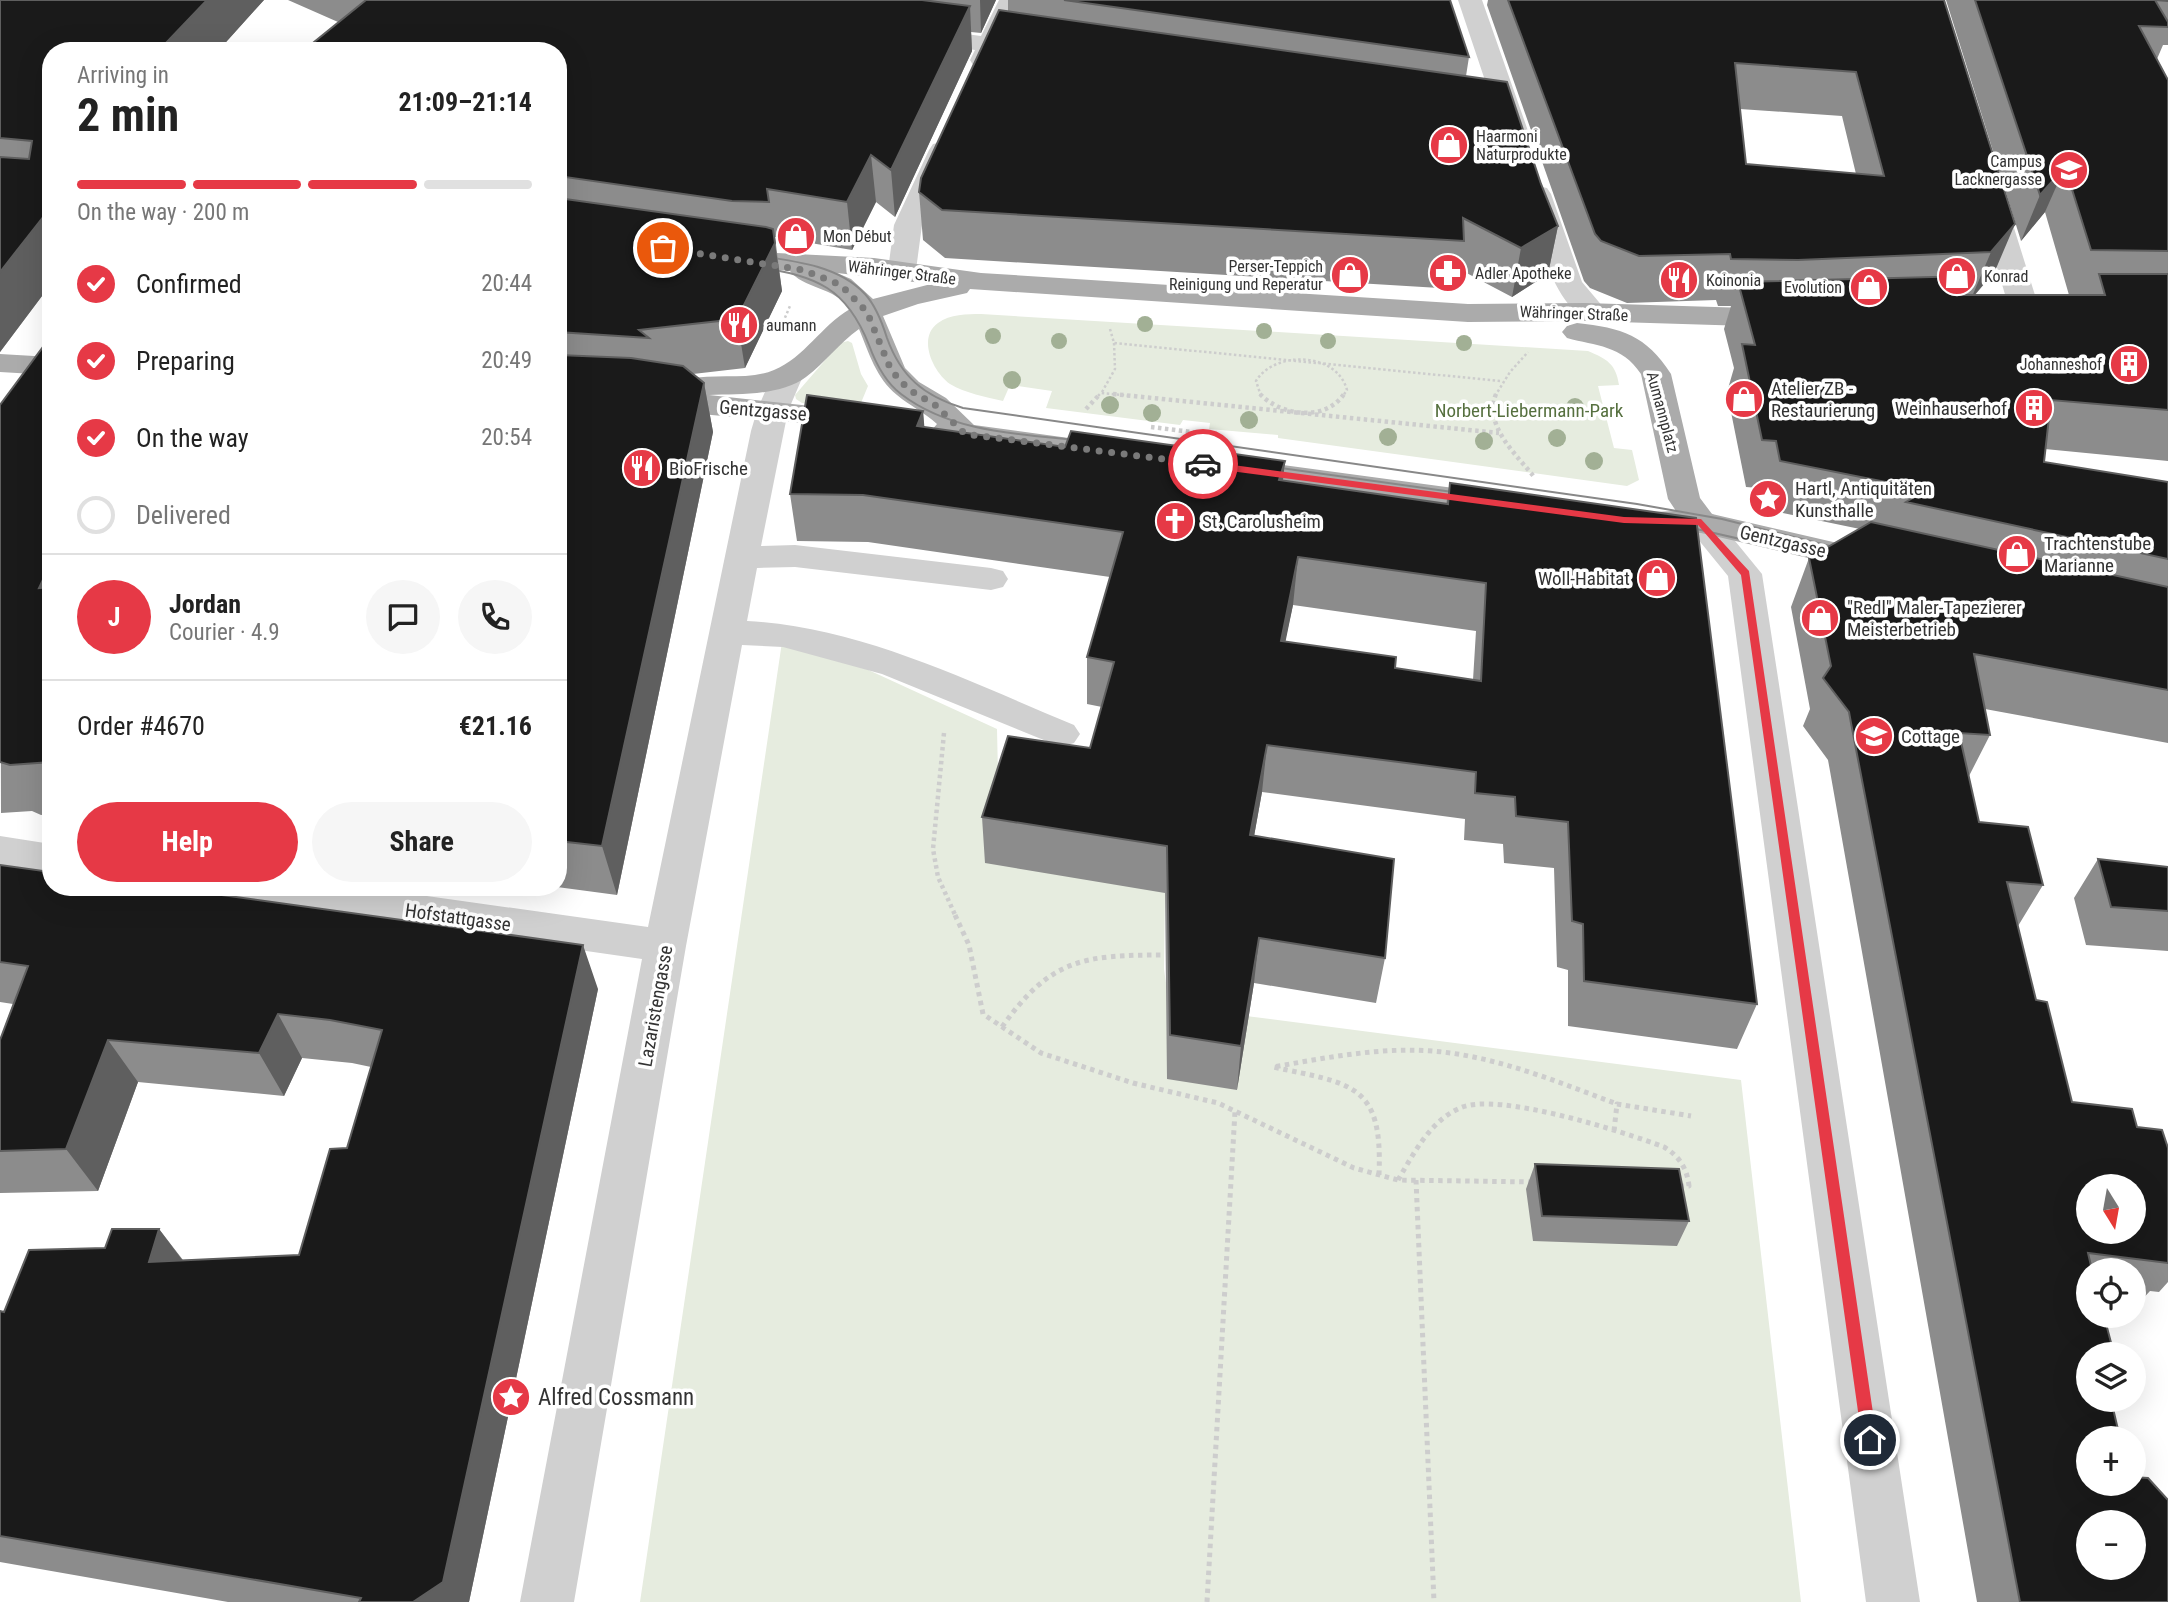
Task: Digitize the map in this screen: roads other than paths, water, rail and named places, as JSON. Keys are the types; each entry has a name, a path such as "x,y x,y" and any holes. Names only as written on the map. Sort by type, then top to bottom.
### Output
{"main road":[{"name":"Währinger Straße","path":"981,282 897,300 867,312 848,289 822,276 727,257 902,270 981,282 1468,313 1538,310 1594,314 1810,317"},
{"path":"780,394 840,329 867,312 891,370 908,389 935,405 965,434"},
{"name":"Aumannplatz","path":"1468,313 1538,328 1612,337 1638,348 1656,374 1684,499 1701,522"},
{"path":"0,363 42,366"},
{"name":"Gentzgasse","path":"567,392 642,396 780,394 903,425 965,434 1144,441"},
{"path":"1200,464 1524,508"},
{"name":"Gentzgasse","path":"1612,519 1701,522 1907,570"}],"street":[{"path":"973,80 1011,0"},
{"path":"1469,0 1569,284 1594,314"},
{"path":"896,32 1059,54"},
{"path":"1484,116 1511,120"},
{"path":"902,270 908,225 951,128"},
{"path":"1984,174 2023,309"},
{"path":"14,395 42,367"},
{"name":"Lazaristengasse","path":"547,1602 665,946 742,557 780,394"},
{"path":"1701,522 1745,574 1893,1602"},
{"path":"742,557 795,556 991,579"},
{"path":"727,632 783,635 892,664 1061,734"},
{"path":"0,852 42,858"},
{"name":"Hofstattgasse","path":"314,896 665,946"}],"tram line":[{"path":"759,256 816,266 843,277 854,285 865,294 875,309 893,352 907,374 926,391 963,408 1637,504 1722,519 1850,551"},
{"path":"759,267 797,275 827,288 839,297 860,325 886,378 901,394 921,407 966,425 990,430 1086,441"},
{"path":"1266,466 1467,494"},
{"path":"1679,525 1832,560"}],"place":[{"name":"Haarmoni Naturprodukte","path":"1449,145"},
{"name":"Campus Lacknergasse","path":"2069,170"},
{"name":"Mon Début","path":"796,236"},
{"name":"Adler Apotheke","path":"1448,273"},
{"name":"Perser-Teppich Reinigung und Reperatur","path":"1350,275"},
{"name":"Konrad","path":"1957,276"},
{"name":"Koinonia","path":"1679,280"},
{"name":"Evolution","path":"1869,287"},
{"name":"aumann","path":"739,325"},
{"name":"Johanneshof","path":"2129,364"},
{"name":"Atelier ZB - Restaurierung","path":"1744,399"},
{"name":"Weinhauserhof","path":"2034,408"},
{"name":"BioFrische","path":"642,468"},
{"name":"Hartl, Antiquitäten Kunsthalle","path":"1768,499"},
{"name":"St. Carolusheim","path":"1175,521"},
{"name":"Trachtenstube Marianne","path":"2017,554"},
{"name":"Woll-Habitat","path":"1657,578"},
{"name":"\"Redl\" Maler-Tapezierer Meisterbetrieb","path":"1820,618"},
{"name":"Cottage","path":"1874,736"},
{"name":"Alfred Cossmann","path":"511,1397"}],"park label":[{"name":"Norbert-Liebermann-Park","path":"1529,410"}]}
